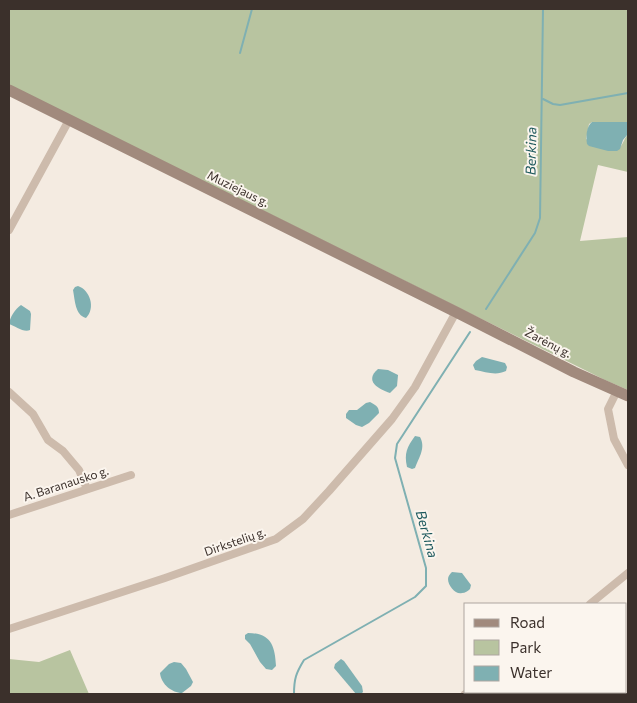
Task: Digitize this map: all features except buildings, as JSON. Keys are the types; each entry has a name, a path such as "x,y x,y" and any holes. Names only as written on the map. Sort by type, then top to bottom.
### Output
{"main road":[{"name":"Muziejaus g.","path":"9,90 456,312"},
{"name":"Žarėnų g.","path":"456,312 574,372 628,396"}],"street":[{"path":"9,230 69,120"},
{"name":"Dirkstelių g.","path":"9,629 165,578 276,539 303,519 392,419 414,386 456,312"},
{"path":"617,391 608,410 614,439 628,465"},
{"path":"9,392 33,414 48,440 63,451 79,470 87,489"},
{"name":"A. Baranausko g.","path":"9,515 131,475"},
{"path":"591,603 628,573"}],"green space":[{"path":"9,9 628,9 628,122 592,122 589,124 586,139 613,151 620,147 628,134 628,172 598,165 580,241 628,237 628,390 9,85"},
{"path":"70,650 89,694 9,694 9,659 39,662"}],"water":[{"path":"592,122 628,122 628,134 623,140 620,149 608,151 589,146 587,144 587,132"},
{"path":"78,286 86,291 90,300 91,309 86,318 80,314 76,307 73,290"},
{"path":"21,305 30,311 31,314 30,330 28,331 9,324 13,313"},
{"path":"482,357 505,363 506,371 487,373 475,370 473,365"},
{"path":"378,369 388,370 398,375 397,386 390,393 377,387 372,381 374,373"},
{"path":"370,402 377,407 379,413 369,423 362,427 346,418 349,410 357,410"},
{"path":"415,436 420,437 422,449 415,468 412,469 407,467 406,454"},
{"path":"452,572 462,573 471,585 470,589 457,593 449,584 448,579"},
{"path":"248,633 262,635 270,642 273,647 276,666 272,670 266,669 245,639 245,635"},
{"path":"341,659 362,686 363,692 361,694 356,694 334,668 335,664"},
{"path":"174,662 181,663 193,682 182,693 174,691 162,681 160,673 169,664"}],"waterway":[{"path":"240,53 252,9"},
{"name":"Berkina","path":"486,309 535,233 540,218 543,9"},
{"path":"543,99 560,105 628,93"},
{"name":"Berkina","path":"294,694 296,676 304,660 415,597 426,586 426,568 395,458 397,444 470,332"}]}
